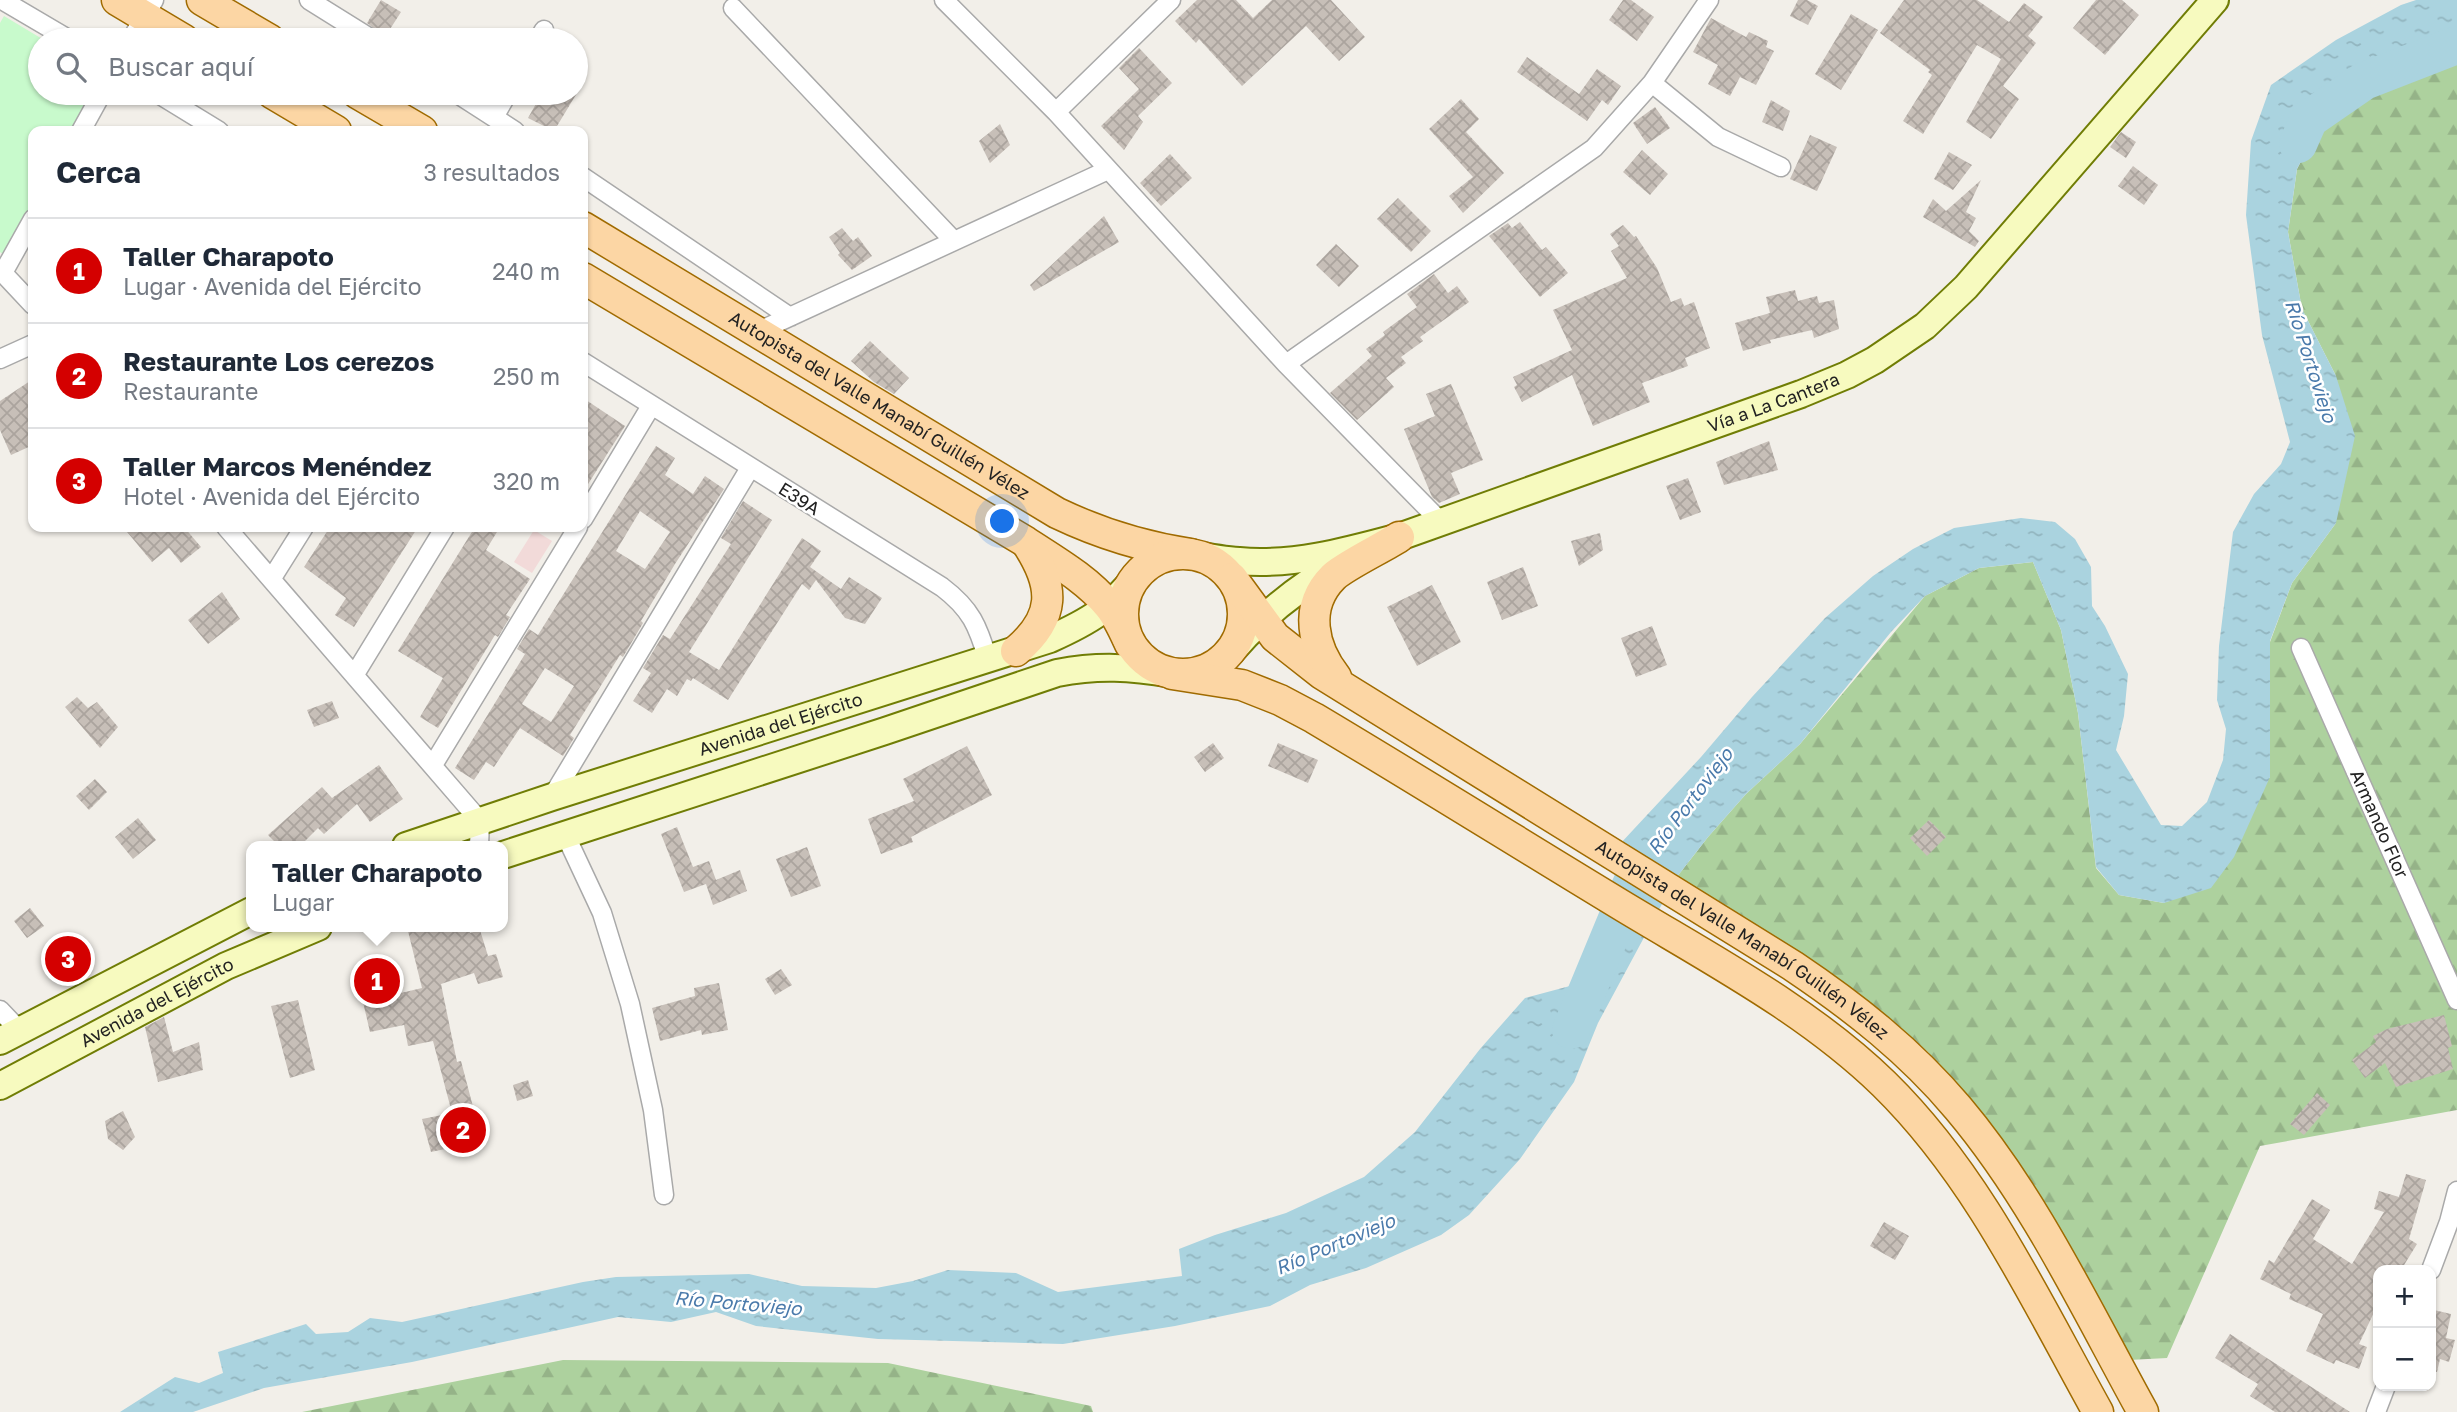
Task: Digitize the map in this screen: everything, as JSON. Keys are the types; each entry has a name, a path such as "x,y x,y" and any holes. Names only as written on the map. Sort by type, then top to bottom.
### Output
{"main road":[{"path":"117,0 161,28"},
{"path":"202,0 250,28"},
{"name":"Vía a La Cantera","path":"1191,554 1239,561 1282,561 1333,553 1399,537 1801,394 1847,375 1899,345 1925,326 1966,287 2215,0"},
{"path":"292,105 328,126"},
{"path":"378,105 413,126"},
{"name":"Autopista del Valle Manabí Guillén Vélez","path":"588,231 1057,513 1113,537 1156,549 1191,554"},
{"path":"588,290 1026,542 1085,583 1109,607 1141,658 1155,668 1172,674 1188,675 1219,663 1261,620 1317,577 1348,559 1399,537"},
{"path":"1354,694 1324,662 1317,645 1314,626 1317,608 1323,592 1334,576 1399,537"},
{"path":"1016,650 1037,629 1047,600 1043,570 1026,542"},
{"path":"1130,644 1125,630 1124,601 1138,574 1153,562 1171,555 1191,554 1220,566 1238,589 1244,615 1242,628 1231,652"},
{"name":"Avenida del Ejército","path":"434,841 480,833 552,797 988,660 1072,629 1109,607 1138,574"},
{"name":"Autopista del Valle Manabí Guillén Vélez","path":"1231,578 1275,637 1299,657 1846,1002 1923,1069 1989,1148 2026,1202 2143,1412"},
{"name":"Avenida del Ejército","path":"508,853 1057,673 1080,668 1127,667 1172,674"},
{"name":"Autopista del Valle Manabí Guillén Vélez","path":"1172,674 1242,685 1280,700 1661,929 1796,1014 1840,1047 1884,1084 1963,1179 1994,1226 2098,1412"},
{"path":"10,1036 246,914"},
{"name":"Avenida del Ejército","path":"0,1086 226,966 306,932"}],"street":[{"path":"309,0 332,6 359,28"},
{"path":"944,0 1056,112 1286,364 1441,522"},
{"path":"1056,112 1171,0"},
{"path":"1286,364 1594,148 1652,83 1709,0"},
{"path":"1,1 49,28"},
{"path":"733,8 954,241"},
{"path":"1652,83 1718,137 1781,167"},
{"path":"84,126 95,105"},
{"path":"177,105 211,126"},
{"path":"475,105 508,126"},
{"path":"494,117 501,105"},
{"path":"757,332 1108,170"},
{"path":"588,180 790,317"},
{"path":"28,228 2,272 28,300"},
{"path":"0,359 28,346"},
{"name":"E39A","path":"588,365 942,587 959,600 974,618 988,660"},
{"path":"588,511 651,406"},
{"path":"552,797 750,468"},
{"path":"231,532 433,765 480,833"},
{"path":"272,578 301,532"},
{"path":"355,674 442,532"},
{"path":"433,765 575,532"},
{"name":"Armando Flor","path":"2301,648 2457,1000"},
{"path":"565,834 602,913 630,1004 653,1110 664,1195"},
{"path":"0,1010 10,1036"},
{"path":"2433,1265 2453,1221 2457,1191"},
{"path":"2376,1412 2384,1391"}],"shaded area":[{"path":"533,532 552,541 532,573 514,562"}],"green space":[{"path":"4,16 28,30 28,105 85,105 74,126 28,126 28,212 5,256 0,252 0,23"},
{"path":"2457,51 2457,1110 2260,1146 2167,1358 2129,1360 2037,1194 1985,1117 1928,1052 1859,995 1676,878 1746,794 1800,744 1925,596 1979,568 2033,562 2061,630 2078,713 2096,868 2119,895 2164,903 2270,777 2270,642 2292,583 2336,523 2336,376 2302,309 2288,232 2297,169 2332,101 2423,61"},
{"path":"563,1360 888,1363 1091,1406 1093,1412 302,1412"}],"water":[{"path":"2416,0 2457,0 2457,51 2423,61 2332,101 2297,169 2288,232 2302,309 2336,376 2355,436 2336,523 2292,583 2270,641 2270,777 2234,857 2211,888 2164,903 2119,895 2096,867 2078,713 2061,630 2033,562 1979,568 1925,596 1891,632 1800,744 1746,794 1708,837 1676,878 1598,1023 1574,1082 1520,1159 1469,1215 1441,1235 1366,1268 1310,1285 1270,1306 1175,1326 1063,1344 878,1339 756,1326 716,1312 671,1322 618,1317 412,1362 264,1388 193,1412 120,1412 175,1377 199,1383 223,1373 218,1352 306,1324 316,1334 348,1332 370,1318 402,1322 616,1277 749,1274 802,1286 876,1288 913,1281 948,1270 1016,1273 1058,1292 1182,1276 1179,1249 1286,1213 1364,1177 1415,1132 1480,1049 1525,998 1596,979 1619,936 1620,844 1825,618 1873,576 1913,549 1954,528 2021,518 2055,522 2075,539 2091,567 2092,606 2105,626 2128,674 2124,716 2116,750 2161,825 2182,826 2207,802 2223,760 2226,729 2217,700 2219,646 2233,532 2254,494 2281,464 2290,442 2262,335 2246,215 2251,141 2271,85 2336,40 2401,5"}],"building":[{"path":"381,0 401,12 391,28 373,28 367,23"},
{"path":"1197,0 1236,0 1253,18 1272,0 1331,0 1365,37 1339,61 1306,26 1242,86 1199,39 1196,43 1175,21"},
{"path":"1623,0 1631,0 1654,17 1637,41 1609,20"},
{"path":"1798,0 1807,0 1818,6 1808,25 1790,16"},
{"path":"1904,0 1977,0 2009,22 2024,3 2043,17 2028,36 2036,43 2003,86 2019,99 1991,139 1966,122 2001,59 1977,45 1923,134 1903,121 1932,75 1928,72 1930,70 1880,33"},
{"path":"2096,0 2122,0 2139,15 2105,55 2073,28"},
{"path":"1851,14 1878,30 1841,90 1815,74"},
{"path":"1711,18 1746,37 1749,32 1768,41 1766,47 1774,51 1756,85 1740,77 1730,96 1708,84 1718,65 1693,52"},
{"path":"1139,48 1172,83 1138,116 1143,122 1124,150 1101,126 1139,89 1119,68"},
{"path":"1527,57 1579,94 1597,69 1621,86 1608,105 1602,100 1587,121 1517,72"},
{"path":"1461,99 1479,119 1466,132 1504,173 1463,213 1449,196 1473,177 1429,129"},
{"path":"1771,100 1790,111 1783,131 1762,122"},
{"path":"535,105 570,105 557,126 544,126 528,118"},
{"path":"1655,107 1670,128 1647,144 1633,123"},
{"path":"1000,124 1010,145 990,163 979,141"},
{"path":"2121,132 2136,142 2126,158 2110,147"},
{"path":"1810,135 1837,147 1817,191 1790,179"},
{"path":"1642,150 1668,174 1650,195 1623,172"},
{"path":"1949,152 1972,165 1953,190 1934,179"},
{"path":"1170,154 1192,178 1161,206 1140,183"},
{"path":"2133,166 2158,185 2144,205 2118,186"},
{"path":"1981,180 1966,212 1976,218 1969,231 1979,241 1975,247 1923,217 1933,199 1946,211"},
{"path":"1398,198 1431,231 1411,252 1377,219"},
{"path":"1104,216 1119,242 1034,291 1030,285"},
{"path":"1520,222 1542,250 1546,247 1568,273 1540,297 1489,236 1508,223 1512,228"},
{"path":"1623,225 1636,236 1657,268 1671,302 1681,298 1684,306 1694,302 1710,348 1685,358 1688,366 1642,383 1650,402 1593,426 1572,375 1522,402 1514,387 1517,385 1513,377 1572,350 1553,310 1627,278 1611,251 1619,246 1610,234"},
{"path":"842,228 853,241 858,237 872,256 852,270 838,255 840,253 829,237"},
{"path":"1336,244 1359,266 1339,287 1316,265"},
{"path":"1434,274 1448,293 1457,286 1469,302 1420,337 1423,341 1401,357 1406,363 1386,378 1394,387 1357,420 1330,393 1372,356 1366,349 1385,335 1383,332 1417,307 1407,294"},
{"path":"1795,290 1798,301 1817,296 1819,303 1834,300 1839,329 1814,338 1812,330 1770,340 1771,343 1743,351 1735,323 1770,313 1766,297"},
{"path":"870,341 909,378 894,394 874,382 851,361"},
{"path":"28,382 28,447 11,455 0,430 0,401"},
{"path":"1451,384 1483,460 1451,473 1460,494 1439,503 1432,497 1404,429 1435,416 1426,394"},
{"path":"588,401 625,426 588,484"},
{"path":"1769,441 1778,470 1724,485 1716,462"},
{"path":"656,446 675,458 665,475 693,494 705,476 724,489 675,564 623,657 620,655 570,735 574,738 563,756 520,728 494,767 486,762 474,780 455,768 525,654 517,649 529,629 538,635","holes":["640,511 670,532 645,569 616,551","545,668 574,686 551,722 522,704"]},
{"path":"1688,478 1701,512 1680,520 1666,486"},
{"path":"743,501 772,520 689,652 719,670 802,538 821,551 810,567 841,589 849,577 882,598 865,624 845,618 816,580 809,590 802,584 728,700 693,678 691,681 687,679 677,696 667,689 652,713 633,701 651,673 643,668 663,635 670,639 731,544 721,538"},
{"path":"127,532 188,532 201,547 181,563 169,548 152,562"},
{"path":"327,532 415,532 354,627 335,615 346,598 304,567"},
{"path":"472,532 497,532 486,550 530,579 506,615 510,617 498,637 495,635 438,728 420,717 443,678 398,651"},
{"path":"1600,533 1603,550 1579,566 1571,541"},
{"path":"1523,567 1538,606 1502,620 1487,582"},
{"path":"1432,585 1461,642 1417,666 1387,607"},
{"path":"222,592 240,619 208,644 188,620"},
{"path":"1652,626 1667,665 1636,677 1621,638"},
{"path":"77,697 88,708 97,702 118,727 100,748 65,707"},
{"path":"332,701 339,718 314,727 307,710"},
{"path":"1213,743 1224,758 1205,772 1194,757"},
{"path":"1278,743 1318,760 1308,783 1268,766"},
{"path":"967,746 992,795 911,837 913,842 881,854 868,819 914,801 903,779"},
{"path":"379,765 403,799 370,822 357,804 324,834 318,828 305,841 274,841 268,835 322,787 332,798"},
{"path":"95,779 107,792 89,810 76,796"},
{"path":"138,818 156,840 133,859 115,837"},
{"path":"1929,820 1946,837 1927,856 1910,838"},
{"path":"677,827 693,867 709,861 716,880 740,870 747,891 713,905 706,884 684,892 661,834"},
{"path":"807,847 821,886 791,897 776,859"},
{"path":"30,908 44,926 27,938 14,921"},
{"path":"408,932 481,932 488,956 496,954 503,977 478,984 474,973 441,984 457,1062 461,1061 482,1141 431,1152 422,1119 452,1113 433,1041 408,1046 404,1025 370,1032 363,1002 422,988"},
{"path":"781,969 792,985 775,995 765,979"},
{"path":"719,983 728,1030 702,1035 701,1030 660,1041 652,1008 695,996 694,988"},
{"path":"298,1000 315,1070 290,1078 271,1006"},
{"path":"2444,1015 2452,1046 2448,1048 2453,1069 2396,1087 2385,1063 2365,1078 2352,1060 2376,1042 2373,1036 2387,1029"},
{"path":"164,1017 173,1052 199,1042 203,1070 158,1082 145,1027"},
{"path":"528,1080 533,1096 517,1101 513,1085"},
{"path":"2317,1093 2330,1105 2304,1135 2290,1124"},
{"path":"123,1111 135,1137 123,1150 108,1139 105,1121"},
{"path":"2406,1174 2426,1180 2409,1239 2417,1244 2404,1265 2373,1265 2373,1315 2359,1344 2367,1347 2359,1369 2336,1360 2334,1364 2306,1351 2323,1314 2289,1299 2291,1294 2260,1279 2269,1260 2274,1263 2312,1199 2330,1210 2313,1239 2352,1264 2384,1212 2374,1209 2379,1191 2399,1197"},
{"path":"1884,1222 1909,1236 1895,1260 1870,1246"},
{"path":"2436,1310 2451,1314 2446,1338 2455,1340 2449,1362 2440,1359 2437,1372"},
{"path":"2230,1334 2350,1412 2275,1412 2250,1396 2258,1384 2215,1358"}],"waterway":[{"name":"Río Portoviejo","path":"2298,144 2309,119 2364,81 2457,45"},
{"name":"Río Portoviejo","path":"1571,1030 1636,873"}],"place":[{"name":"Taller Marcos Menéndez","path":"68,959"},
{"name":"Taller Charapoto","path":"377,981"},
{"name":"Restaurante Los cerezos","path":"463,1130"}]}
